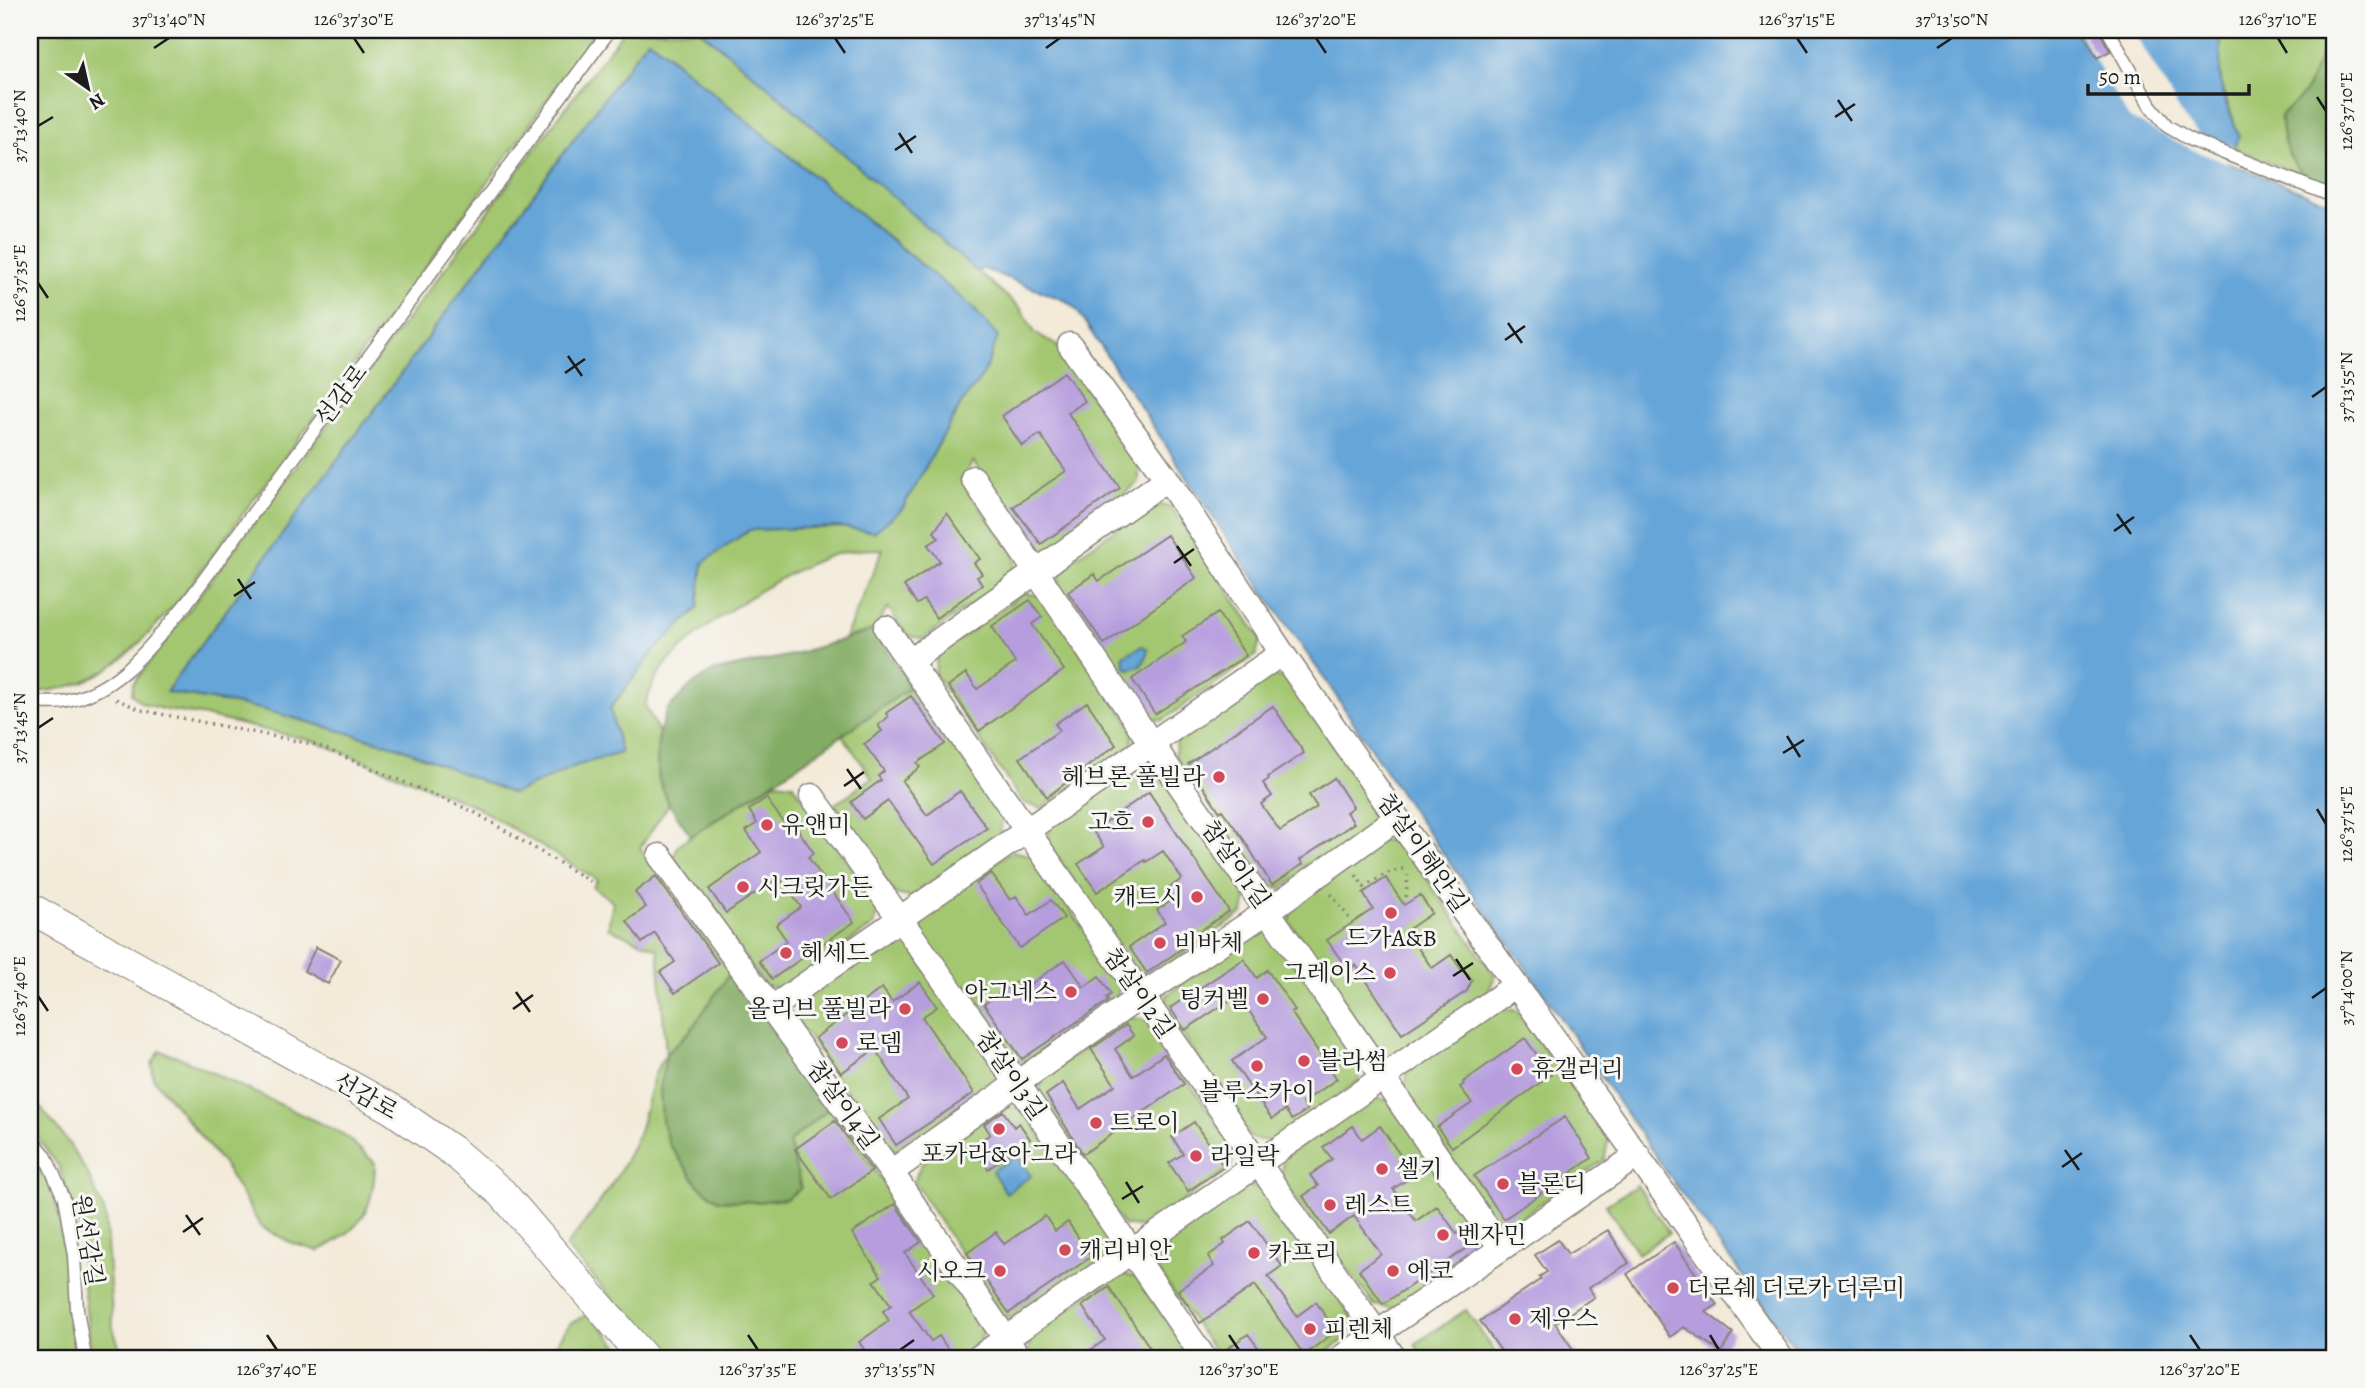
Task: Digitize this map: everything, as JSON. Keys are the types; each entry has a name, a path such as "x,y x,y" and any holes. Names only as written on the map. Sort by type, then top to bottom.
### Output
{"street":[{"name":"참살이해안길","path":"1070,345 1167,479 1282,653 1781,1358"},
{"name":"참살이1길","path":"974,478 1152,743 1501,1248"},
{"path":"910,661 1167,479"},
{"name":"참살이2길","path":"886,628 1394,1358"},
{"path":"773,1007 1282,653"},
{"name":"참살이3길","path":"812,796 1018,1084 1204,1358"},
{"path":"891,1172 1398,818"},
{"name":"참살이4길","path":"660,856 773,1007 1013,1348"},
{"name":"선감로","path":"30,908 380,1103 454,1152 502,1193 644,1358"},
{"path":"978,1358 1013,1348 1131,1251 1516,985"},
{"path":"1341,1358 1638,1155"}],"lane":[{"name":"선감로","path":"30,702 62,702 99,690 127,670 187,604 610,30"},
{"path":"2108,30 2150,105 2168,126 2191,140 2335,197"},
{"name":"원선감길","path":"30,1137 45,1155 64,1198 74,1255 77,1309 85,1358"}],"path":[{"path":"99,690 141,710 317,746 474,813 591,882"},
{"path":"1344,856 1364,887 1387,873 1408,868"},
{"path":"1318,875 1351,921"}],"green space":[{"path":"30,30 596,30 511,151 181,598 132,650 98,675 78,684 30,692"},
{"path":"624,30 700,30 1021,309 1035,333 1056,345 1139,465 1139,483 1047,551 1033,549 973,461 961,481 1017,558 1012,575 923,639 907,635 888,607 874,630 845,638 883,549 845,552 820,560 795,571 741,603 691,640 671,658 658,675 645,705 659,733 659,780 669,804 640,848 730,973 690,1031 666,1055 669,1144 699,1186 718,1200 755,1202 786,1199 801,1188 789,1142 831,1107 983,1325 980,1341 957,1358 665,1358 566,1247 625,1162 639,1131 656,1072 666,1054 658,949 608,928 613,902 593,887 597,880 473,805 314,741 142,703 132,694 133,684","holes":["648,39 971,306 998,337 983,375 961,404 902,509 875,531 840,527 749,530 702,563 698,608 655,650 610,709 620,753 578,765 513,794 399,747 261,709 166,692"]},
{"path":"2221,30 2328,30 2325,45 2305,93 2281,116 2288,151 2305,177 2234,148 2236,130 2220,74"},
{"path":"2325,45 2335,46 2335,189 2311,180 2294,164 2284,141 2281,124 2281,116 2305,93"},
{"path":"1154,503 1172,508 1261,639 1256,655 1163,720 1148,718 1058,586 1061,567"},
{"path":"1023,593 1042,596 1134,730 1131,746 1041,808 1023,803 935,674 937,656"},
{"path":"874,630 911,687 691,836 669,804 659,780 659,733 667,710 688,688 711,672 792,655"},
{"path":"1269,675 1290,679 1375,806 1371,825 1282,888 1265,886 1175,755 1177,735"},
{"path":"911,687 1003,815 1000,835 914,898 895,894 832,806 872,778 842,735"},
{"path":"1140,761 1159,765 1247,895 1243,913 1154,975 1137,973 1048,843 1050,825"},
{"path":"775,782 793,784 879,907 874,925 782,989 765,985 673,858 679,844"},
{"path":"1381,840 1400,841 1495,976 1487,995 1401,1055 1378,1051 1289,921 1294,899"},
{"path":"1012,851 1033,856 1121,983 1116,1001 1032,1062 1013,1060 919,934 922,913"},
{"path":"1256,929 1274,934 1362,1062 1359,1081 1273,1142 1251,1138 1165,1008 1167,995"},
{"path":"890,936 907,942 998,1069 995,1087 903,1151 887,1149 797,1021 799,1001"},
{"path":"730,973 831,1107 789,1142 801,1188 786,1199 755,1202 718,1200 699,1186 669,1144 662,1122 660,1088 666,1054 690,1031"},
{"path":"1499,1007 1517,1011 1609,1137 1604,1160 1508,1226 1492,1220 1404,1090 1408,1070"},
{"path":"1129,1017 1146,1020 1234,1148 1231,1167 1145,1228 1123,1225 1037,1094 1045,1076"},
{"path":"160,1051 177,1056 343,1134 375,1163 372,1194 355,1227 318,1251 292,1243 261,1227 224,1165 153,1078 152,1063"},
{"path":"30,1094 68,1142 87,1173 105,1213 113,1328 123,1358 92,1358 79,1225 59,1167 30,1128"},
{"path":"1372,1097 1390,1101 1480,1230 1477,1248 1393,1308 1374,1305 1281,1178 1284,1157"},
{"path":"1004,1104 1022,1109 1110,1236 1107,1256 1018,1319 1002,1316 914,1182 921,1164"},
{"path":"30,1150 50,1187 56,1207 77,1358 31,1358 30,1354"},
{"path":"1246,1185 1263,1189 1352,1317 1348,1337 1318,1358 1219,1358 1154,1265 1157,1246"},
{"path":"1637,1185 1669,1233 1638,1254 1606,1205"},
{"path":"1119,1274 1136,1277 1193,1358 1032,1358 1028,1353 1032,1334"},
{"path":"1466,1310 1499,1358 1424,1358 1415,1344"},
{"path":"584,1316 592,1316 629,1358 544,1358 549,1355 570,1324"}],"water":[{"path":"700,30 2221,30 2220,75 2223,96 2239,135 2228,163 2335,204 2335,1358 1803,1358 1674,1183 1521,961 1413,812 1240,558 1076,309 1066,301 984,269 976,271"},
{"path":"648,39 971,306 998,337 983,375 961,404 902,509 874,532 840,527 749,530 703,563 698,608 655,650 610,708 621,753 578,765 513,794 399,747 261,709 166,692"},
{"path":"1142,646 1148,649 1145,660 1140,666 1129,669 1125,667 1123,656"},
{"path":"1017,1155 1031,1176 1006,1193 992,1171"}],"pier":[{"path":"2078,30 2133,30 2185,120 2200,135 2234,148 2228,163 2195,151 2128,117"}],"building":[{"path":"2081,30 2099,30 2110,51 2097,58"},
{"path":"1064,372 1085,401 1068,413 1120,488 1041,544 1013,507 1066,471 1040,434 1022,446 1002,416"},
{"path":"947,513 980,559 974,563 982,574 977,577 982,585 936,618 924,600 917,604 904,586 940,561 928,545 939,538 934,532"},
{"path":"1167,535 1196,578 1104,644 1068,592 1094,574 1099,581"},
{"path":"1030,600 1042,617 1032,624 1064,670 979,731 948,686 966,673 977,689 1015,663 992,626"},
{"path":"1218,613 1246,656 1155,714 1132,679 1186,642 1182,636"},
{"path":"911,696 945,744 917,763 920,767 902,781 927,815 960,791 987,828 934,864 888,801 863,819 851,802 881,780 878,776 884,771 864,744 882,731 878,725 888,717 886,713"},
{"path":"1087,702 1116,745 1047,797 1020,758 1060,730 1055,724"},
{"path":"1273,706 1304,753 1268,777 1263,783 1272,796 1261,804 1280,831 1317,807 1309,795 1334,778 1353,807 1346,812 1354,823 1300,860 1303,864 1272,885 1244,840 1222,810 1220,812 1188,764"},
{"path":"1149,792 1229,911 1191,937 1194,940 1147,973 1129,947 1165,922 1157,910 1174,899 1167,889 1182,879 1163,851 1097,892 1078,864 1104,847 1093,831"},
{"path":"766,798 790,831 796,827 814,853 808,857 854,922 772,979 759,961 787,941 776,925 801,907 779,877 726,913 709,889 761,852 746,831 757,823 749,810"},
{"path":"991,873 1010,900 1016,896 1029,915 1051,900 1064,918 1020,948 976,884"},
{"path":"656,876 718,963 675,993 660,972 675,962 655,933 642,943 627,921 646,907 635,892"},
{"path":"1386,878 1404,905 1420,895 1432,913 1406,931 1432,968 1451,955 1472,980 1467,991 1402,1034 1356,965 1348,970 1327,940 1373,909 1363,893"},
{"path":"316,947 341,960 328,984 304,971"},
{"path":"1244,959 1257,978 1267,970 1295,1010 1291,1012 1337,1079 1302,1103 1307,1110 1292,1120 1285,1110 1272,1119 1232,1061 1267,1037 1238,995 1185,1030 1170,1008"},
{"path":"1065,960 1084,987 1099,976 1111,994 1106,998 1108,1001 1022,1059 984,1004 1016,982 1022,990"},
{"path":"920,982 937,1007 922,1017 974,1093 896,1145 879,1119 908,1099 875,1049 841,1073 815,1038 882,988 892,1002"},
{"path":"1126,1025 1134,1036 1115,1049 1133,1076 1164,1054 1184,1084 1083,1154 1046,1095 1063,1083 1080,1109 1115,1085 1091,1049"},
{"path":"1525,1038 1551,1075 1452,1147 1437,1127 1472,1103 1460,1087 1463,1082"},
{"path":"1003,1111 1014,1127 1019,1123 1030,1139 988,1169 973,1146 990,1134 984,1124"},
{"path":"1565,1117 1592,1158 1504,1219 1474,1176"},
{"path":"835,1121 872,1171 831,1199 795,1149"},
{"path":"1194,1122 1224,1167 1188,1191 1169,1163 1183,1154 1172,1137"},
{"path":"1353,1126 1362,1139 1380,1126 1414,1175 1393,1189 1416,1221 1437,1206 1457,1234 1467,1228 1476,1242 1383,1304 1359,1270 1381,1254 1354,1216 1329,1234 1303,1196 1318,1186 1310,1175 1332,1159 1323,1147"},
{"path":"895,1204 921,1242 905,1253 933,1294 909,1311 931,1341 939,1336 954,1358 870,1358 859,1342 889,1321 883,1311 891,1305 874,1281 881,1276 852,1233"},
{"path":"1045,1216 1055,1231 1068,1222 1091,1257 1009,1313 967,1253 996,1232 1004,1244"},
{"path":"1250,1221 1282,1266 1268,1276 1297,1316 1316,1302 1336,1331 1304,1355 1255,1285 1200,1323 1178,1290 1214,1266 1208,1256 1225,1244 1223,1240"},
{"path":"1608,1230 1629,1263 1588,1288 1594,1297 1555,1323 1579,1358 1506,1358 1480,1321 1541,1279 1539,1277 1547,1272 1535,1255 1558,1240 1568,1254"},
{"path":"1674,1242 1717,1305 1706,1312 1733,1333 1721,1352 1684,1327 1670,1337 1627,1274"},
{"path":"1109,1287 1157,1358 1079,1358 1105,1340 1082,1306"},
{"path":"1248,1334 1266,1358 1219,1358 1218,1355"}],"place":[{"name":"헤브론 풀빌라","path":"1219,777"},
{"name":"고흐","path":"1148,822"},
{"name":"유앤미","path":"767,825"},
{"name":"시크릿가든","path":"743,887"},
{"name":"캐트시","path":"1197,897"},
{"name":"드가A&B","path":"1391,913"},
{"name":"비바체","path":"1160,943"},
{"name":"헤세드","path":"786,953"},
{"name":"그레이스","path":"1390,973"},
{"name":"아그네스","path":"1071,992"},
{"name":"팅커벨","path":"1263,999"},
{"name":"올리브 풀빌라","path":"905,1009"},
{"name":"로뎀","path":"842,1043"},
{"name":"블라썸","path":"1304,1061"},
{"name":"블루스카이","path":"1257,1066"},
{"name":"휴갤러리","path":"1517,1069"},
{"name":"트로이","path":"1096,1123"},
{"name":"포카라&아그라","path":"999,1129"},
{"name":"라일락","path":"1196,1156"},
{"name":"셀키","path":"1382,1169"},
{"name":"블론디","path":"1503,1184"},
{"name":"레스트","path":"1330,1205"},
{"name":"벤자민","path":"1443,1235"},
{"name":"캐리비안","path":"1065,1250"},
{"name":"카프리","path":"1254,1253"},
{"name":"시오크","path":"1000,1271"},
{"name":"에코","path":"1393,1271"},
{"name":"더로쉐 더로카 더루미","path":"1673,1288"},
{"name":"제우스","path":"1515,1319"},
{"name":"피렌체","path":"1310,1329"}]}
